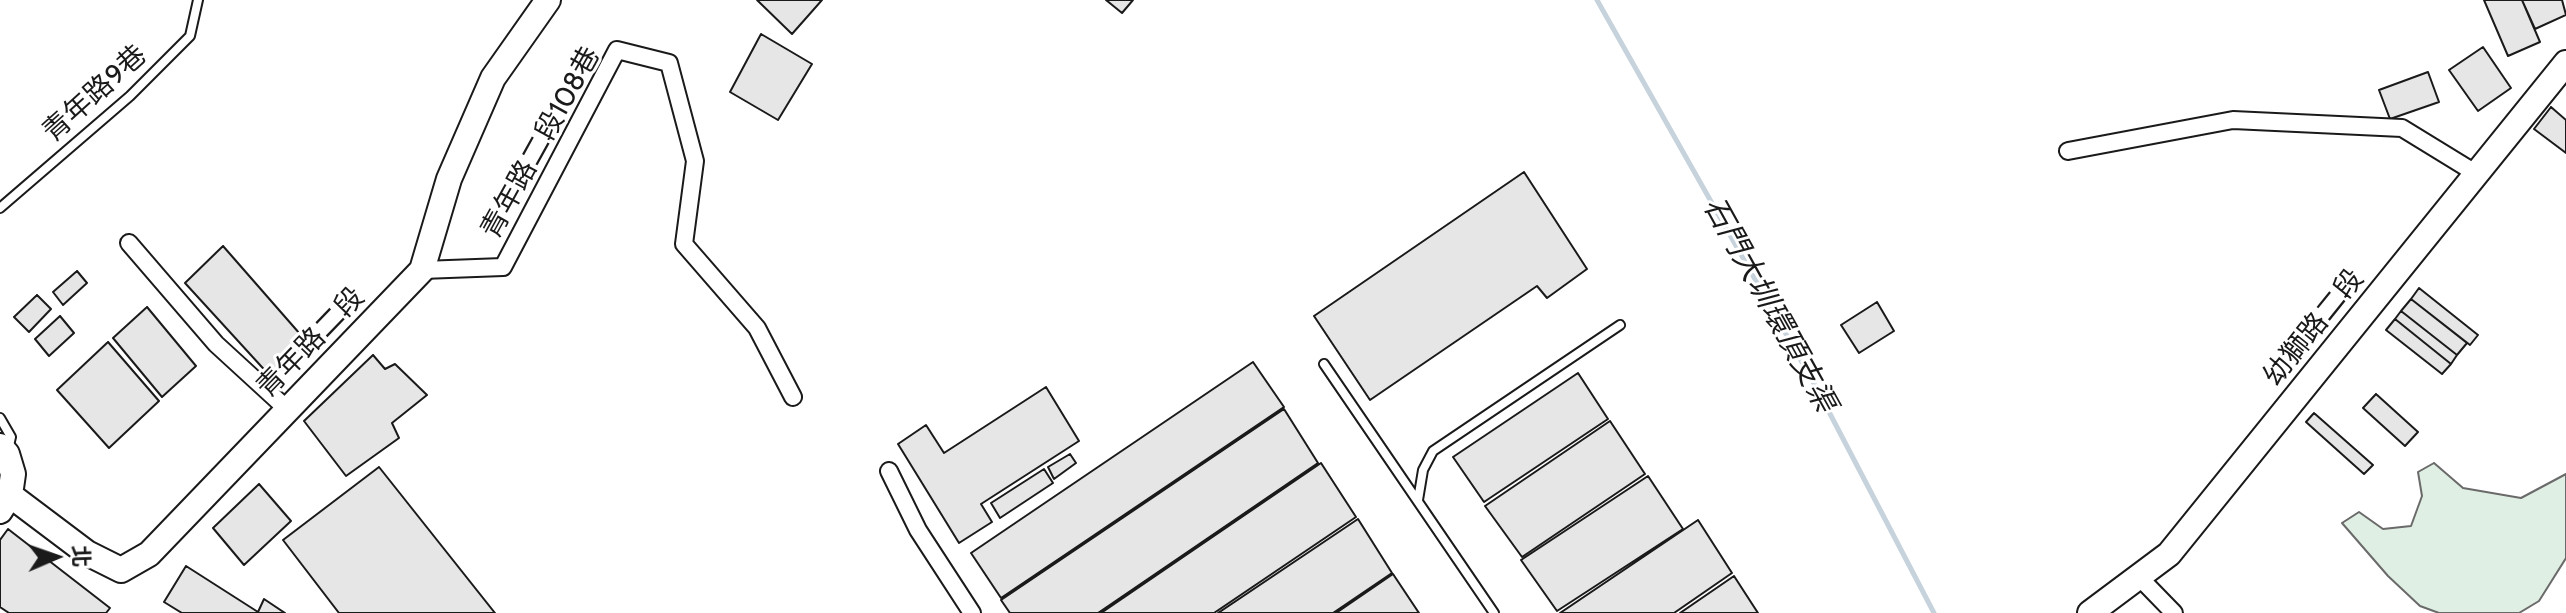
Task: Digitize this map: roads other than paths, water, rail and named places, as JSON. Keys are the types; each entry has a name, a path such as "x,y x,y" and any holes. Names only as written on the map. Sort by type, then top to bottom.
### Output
{"street":[{"name":"青年路二段","path":"5,503 121,570 149,554 422,270 449,179 493,78 548,0"},
{"name":"青年路二段108巷","path":"422,270 503,267 617,50 669,63 695,161 684,244 757,328 793,397"},
{"name":"幼獅路二段","path":"2090,613 2169,554 2566,63"},
{"path":"2068,151 2233,120 2402,128 2477,174"},
{"path":"129,243 216,344 288,410"},
{"path":"4,450 13,474 5,503"},
{"path":"889,471 918,530 972,613"},
{"path":"2139,577 2174,613"}],"lane":[{"name":"青年路9巷","path":"0,208 130,96 190,36 198,0"},
{"path":"1418,501 1423,470 1433,451 1620,325"},
{"path":"1324,364 1494,613"},
{"path":"0,418 11,437 4,450"}],"waterway":[{"name":"石門大圳環頂支渠","path":"1597,0 1816,387 1934,613"}]}
